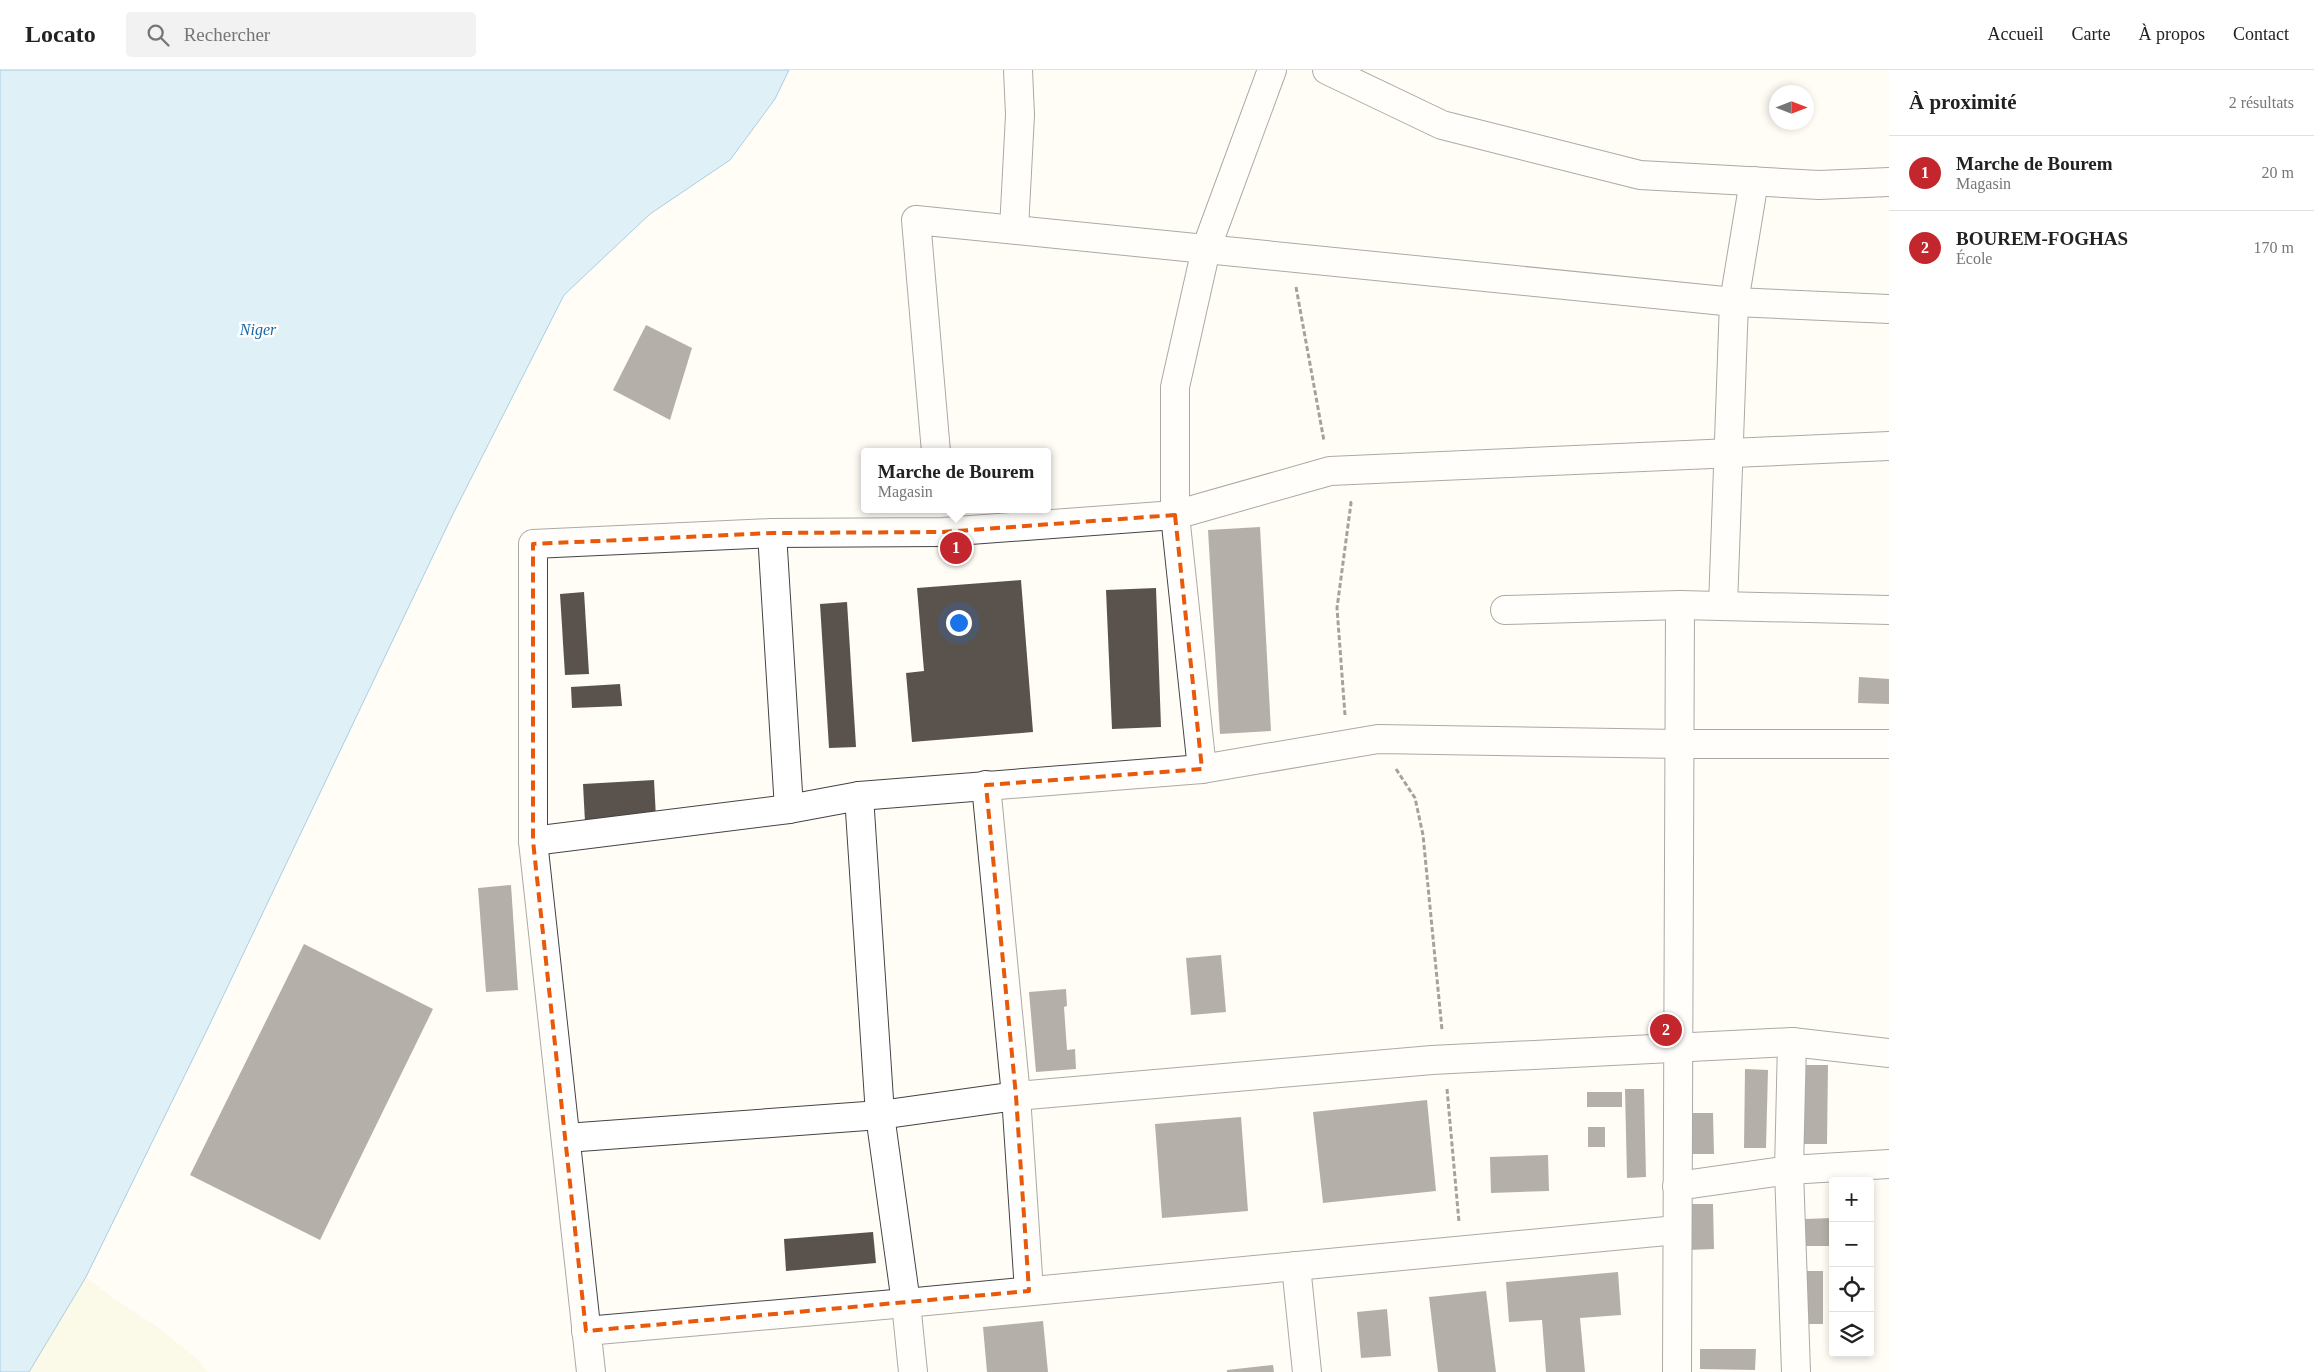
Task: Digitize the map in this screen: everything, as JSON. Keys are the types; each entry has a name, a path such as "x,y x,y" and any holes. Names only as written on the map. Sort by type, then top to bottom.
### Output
{"street":[{"path":"1014,229 1020,115 1018,70"},
{"path":"1202,769 1175,515 1175,387 1206,249 1272,70"},
{"path":"1327,70 1442,124 1640,175 1819,185 1889,182"},
{"path":"1723,606 1734,302 1754,181"},
{"path":"936,448 916,220 1734,302 1889,309"},
{"path":"591,1372 533,841 533,544 772,533 942,520 1175,515 1330,471 1889,446"},
{"path":"772,533 789,809"},
{"path":"1677,1372 1680,605"},
{"path":"1505,610 1680,605 1889,610"},
{"path":"533,841 789,809 859,796 1202,769 1378,739 1680,744 1889,744"},
{"path":"986,785 1016,1096 1029,1290"},
{"path":"859,796 880,1115 914,1372"},
{"path":"566,1138 880,1115 1016,1096 1432,1060 1792,1042 1889,1053"},
{"path":"1792,1042 1789,1170 1796,1372"},
{"path":"1677,1186 1789,1170 1889,1164"},
{"path":"586,1331 906,1304 1029,1290 1677,1230"},
{"path":"1296,1266 1307,1372"}],"highlighted area":[{"path":"1175,515 1202,769 986,785 1016,1096 1029,1291 586,1331 533,841 533,544 772,533 943,532"}],"shaded area":[{"path":"86,1277 113,1298 153,1324 196,1358 208,1372 29,1372"}],"water":[{"name":"Niger","path":"0,70 789,70 775,99 730,160 650,214 564,295 452,516 206,1032 86,1277 29,1372 0,1372"}],"building":[{"path":"646,325 692,348 670,420 613,390"},
{"path":"1260,527 1271,731 1220,734 1208,530"},
{"path":"1021,580 1033,732 912,742 906,673 924,671 917,588"},
{"path":"1156,588 1161,727 1112,729 1106,590"},
{"path":"584,592 589,674 565,675 560,594"},
{"path":"847,602 856,747 829,748 820,604"},
{"path":"1859,677 1889,679 1889,704 1858,703"},
{"path":"620,684 622,706 572,708 571,687"},
{"path":"654,780 656,818 585,822 583,784"},
{"path":"511,885 518,990 486,992 478,888"},
{"path":"304,944 433,1009 320,1240 190,1175"},
{"path":"1221,955 1226,1012 1191,1015 1186,958"},
{"path":"1066,989 1067,1006 1064,1007 1067,1050 1075,1049 1076,1069 1036,1072 1029,992"},
{"path":"1803,1065 1828,1065 1827,1144 1803,1144"},
{"path":"1745,1069 1768,1070 1766,1148 1744,1148"},
{"path":"1625,1089 1644,1089 1646,1177 1627,1178"},
{"path":"1587,1092 1622,1092 1622,1107 1587,1107"},
{"path":"1427,1100 1436,1191 1323,1203 1313,1112"},
{"path":"1688,1113 1713,1113 1714,1154 1688,1154"},
{"path":"1241,1117 1248,1211 1162,1218 1155,1124"},
{"path":"1588,1127 1605,1127 1605,1147 1588,1147"},
{"path":"1548,1155 1549,1191 1491,1193 1490,1157"},
{"path":"1686,1204 1713,1204 1714,1249 1687,1250"},
{"path":"1829,1218 1829,1246 1806,1246 1805,1219"},
{"path":"873,1232 876,1263 786,1271 784,1239"},
{"path":"1801,1271 1823,1271 1823,1324 1801,1324"},
{"path":"1618,1272 1621,1315 1580,1318 1585,1372 1546,1372 1542,1320 1509,1322 1506,1282"},
{"path":"1486,1291 1496,1372 1438,1372 1429,1297"},
{"path":"1387,1309 1391,1356 1361,1358 1357,1312"},
{"path":"1043,1321 1048,1372 987,1372 983,1327"},
{"path":"1700,1349 1756,1349 1755,1370 1700,1369"},
{"path":"1273,1365 1274,1372 1227,1372 1227,1370"}],"place":[{"name":"Marche de Bourem","path":"956,548"},
{"name":"BOUREM-FOGHAS","path":"1666,1030"}]}
